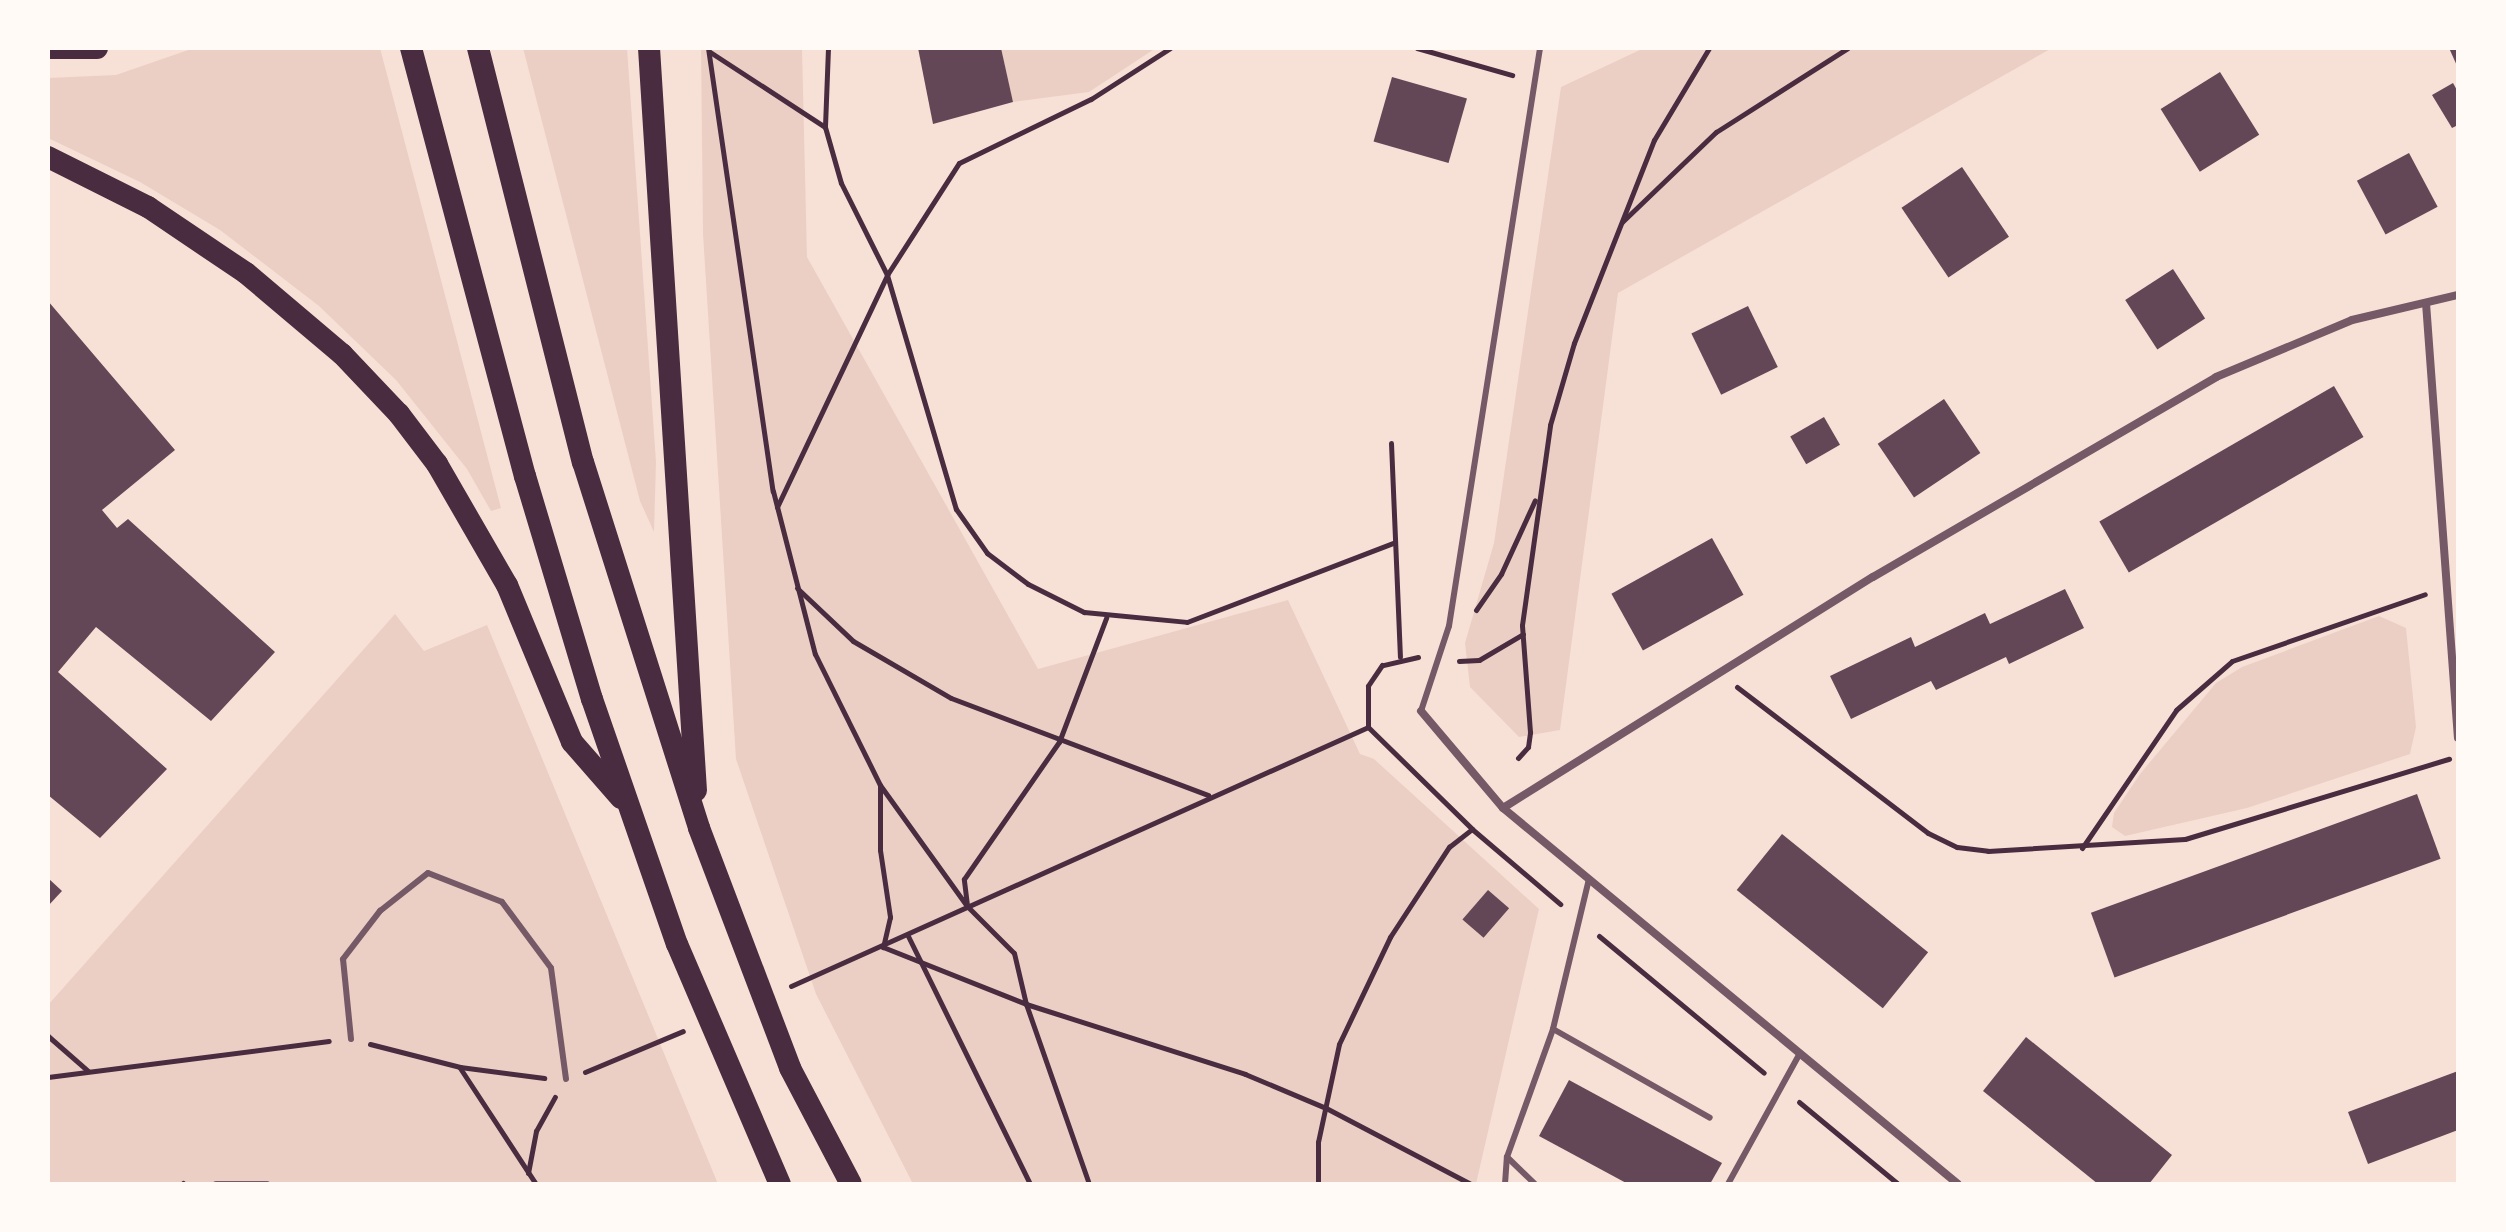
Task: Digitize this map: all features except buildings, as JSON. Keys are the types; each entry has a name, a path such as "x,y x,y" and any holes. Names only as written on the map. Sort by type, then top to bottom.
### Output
{"highway":[{"path":"48,48 97,48"},
{"path":"411,48 525,476 630,808 677,944 780,1184"},
{"path":"478,48 583,462 699,828 790,1068 851,1184"},
{"path":"649,48 699,828"},
{"path":"48,157 148,207 246,273 342,354 399,414 437,464 507,585 572,742 630,808"}],"street":[{"path":"1503,808 1721,670 2216,377 2352,320 2458,295"},
{"path":"2426,303 2444,588 2458,738"},
{"path":"1421,711 1503,808 1958,1184"}],"lane":[{"path":"1421,711 1449,626 1531,80 1540,48"},
{"path":"351,1039 343,959 380,911 428,873 502,902 551,968 566,1079"},
{"path":"1505,1184 1507,1157 1553,1029 1589,879"},
{"path":"1553,1029 1710,1118"},
{"path":"1728,1184 1800,1053"},
{"path":"1507,1157 1535,1184"},
{"path":"216,1184 267,1184"}],"path":[{"path":"828,48 825,127 841,183 887,275 956,509 987,553 1028,584 1106,618 1187,622 1393,543"},
{"path":"777,508 887,275 959,163 1091,99 1170,48"},
{"path":"1417,48 1531,80"},
{"path":"1518,758 1528,747 1532,715 1523,634 1537,495 1574,343 1654,140 1709,48"},
{"path":"1621,223 1716,132 1848,48"},
{"path":"709,49 825,127"},
{"path":"709,49 777,508 815,654 880,785 967,906 1014,953 1026,1004 1089,1184"},
{"path":"1391,443 1400,657"},
{"path":"1449,626 1486,599 1537,495"},
{"path":"796,587 823,617 888,665 951,698 1059,742 1209,796"},
{"path":"2081,849 2176,710 2232,661 2444,588"},
{"path":"967,906 964,879 1059,742 1106,618"},
{"path":"1523,634 1479,660 1400,657 1382,665 1368,686 1368,727 1472,829 1898,1184"},
{"path":"1721,670 1753,702 1852,779 1947,842 2017,853 2185,839 2458,756"},
{"path":"873,952 1209,796 1368,727"},
{"path":"880,785 880,850 890,917 883,947"},
{"path":"1318,1184 1318,1142 1339,1044 1390,937 1449,847 1472,829"},
{"path":"908,936 1030,1184"},
{"path":"883,947 1026,1004 1230,1068 1326,1108 1471,1184"},
{"path":"48,1036 88,1071"},
{"path":"48,1077 351,1039 460,1067 566,1079 599,1066"},
{"path":"460,1067 536,1184"},
{"path":"528,1174 536,1131 566,1079"}],"shaded area":[{"path":"194,48 380,48 501,508 491,511 467,469 396,380 319,306 220,230 140,182 48,138 48,78 116,75"},
{"path":"523,48 627,48 656,462 654,532 640,501"},
{"path":"701,48 802,48 807,257 1038,669 1288,600 1360,754 1374,759 1539,909 1476,1184 913,1184 816,994 736,759 703,234"},
{"path":"1001,48 1156,48 1089,92 1013,102"},
{"path":"1644,48 2052,48 1618,293 1560,730 1519,737 1470,687 1465,643 1494,543 1561,87"},
{"path":"395,614 424,651 487,625 718,1184 48,1184 48,1005"},
{"path":"2379,616 2406,628 2416,727 2410,754 2247,808 2125,836 2112,827 2114,813 2140,774 2216,683 2242,667"}]}
